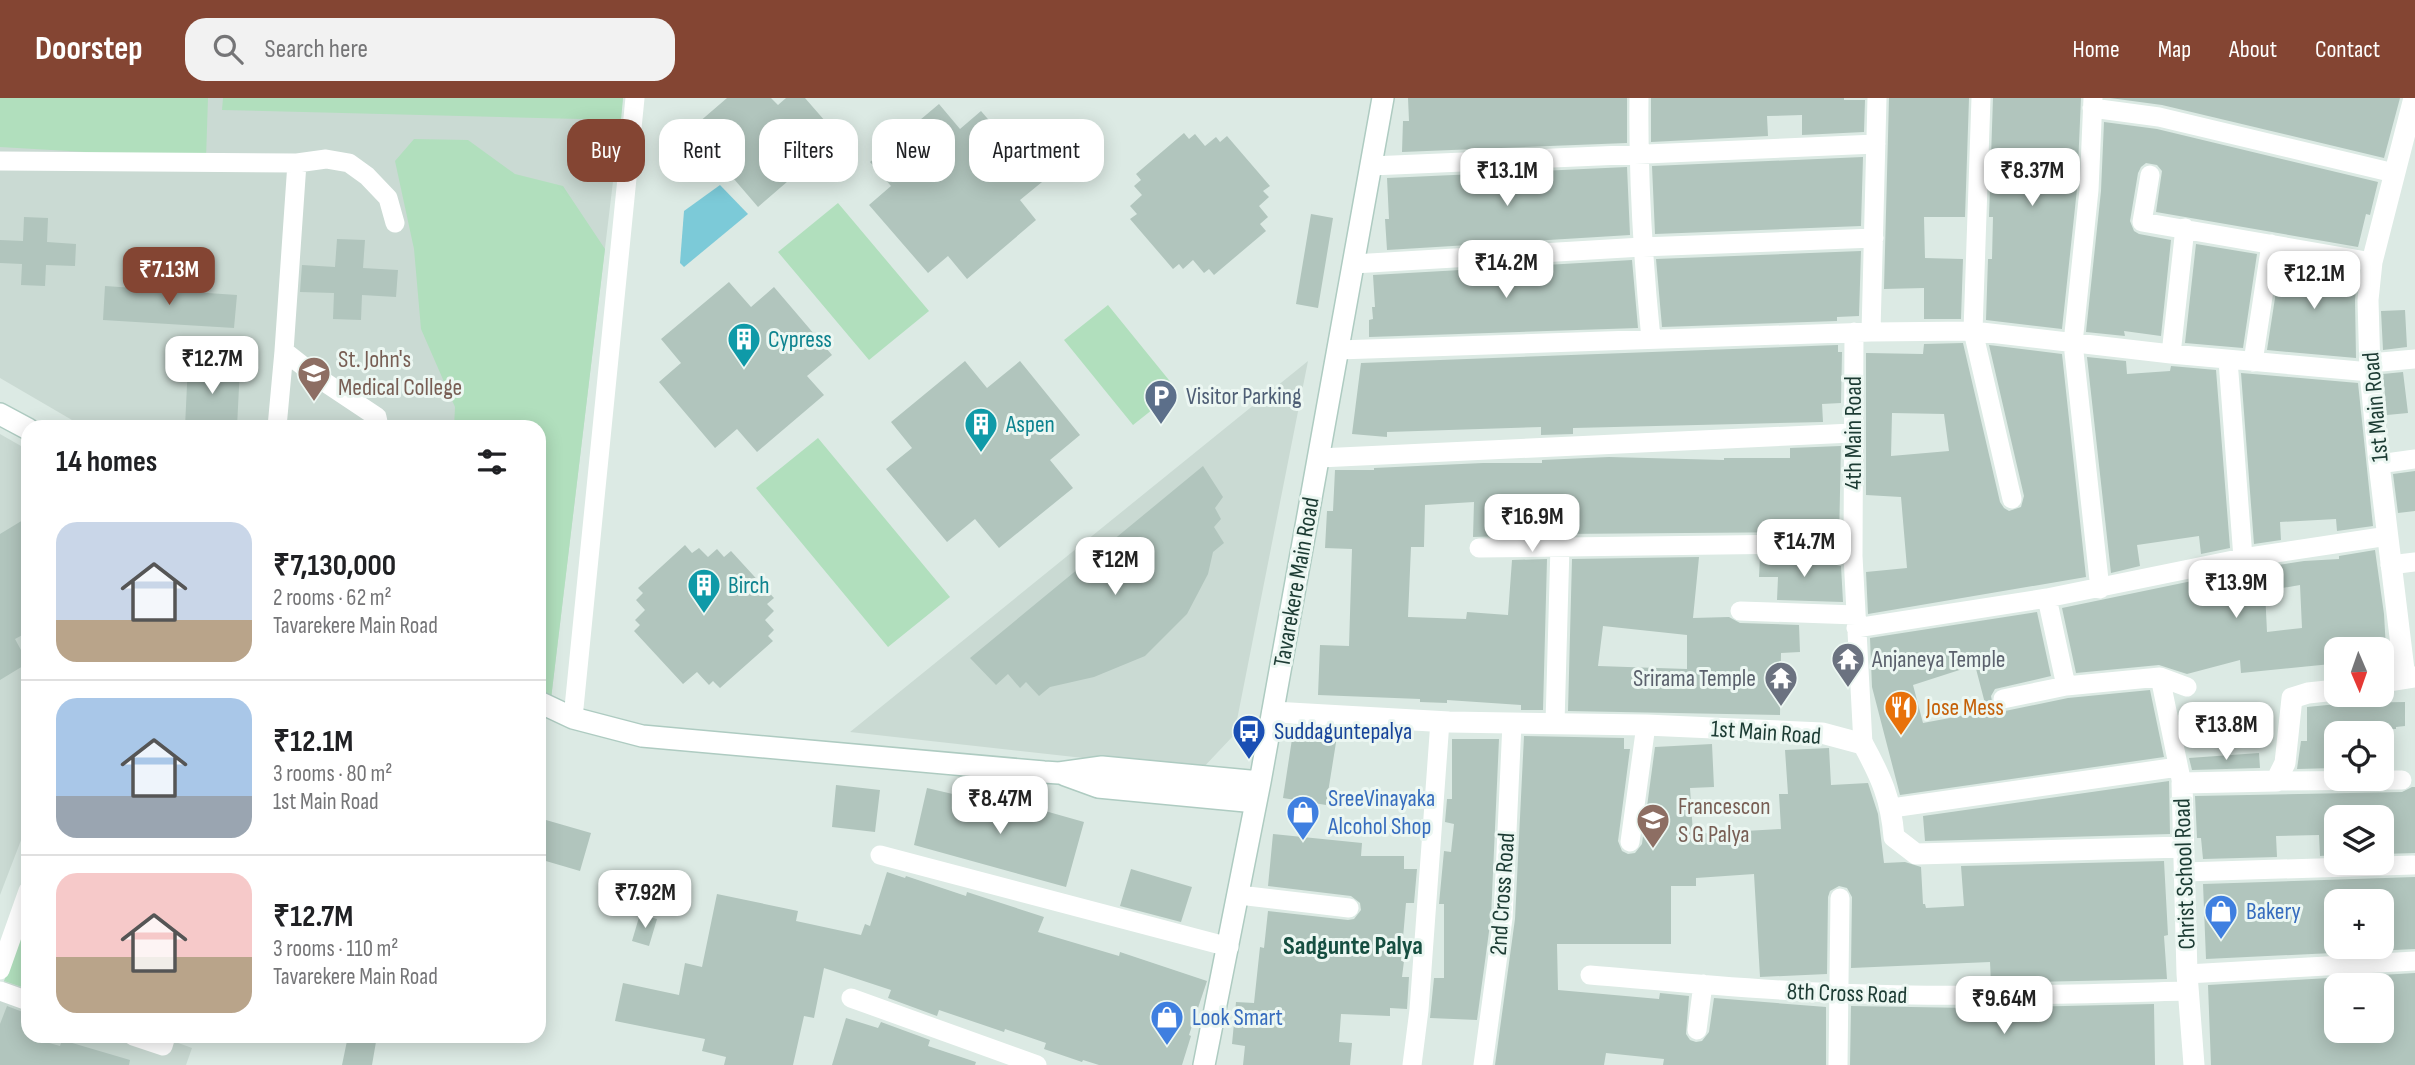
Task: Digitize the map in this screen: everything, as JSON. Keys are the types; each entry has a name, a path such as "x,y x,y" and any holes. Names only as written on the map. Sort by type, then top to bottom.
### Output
{"street":[{"path":"573,718 635,98"},
{"name":"Tavarekere Main Road","path":"1205,1065 1273,712 1383,98"},
{"path":"1639,98 1638,155 1642,247 1651,339"},
{"name":"4th Main Road","path":"1863,744 1853,556 1852,433 1874,238 1877,98"},
{"path":"1981,98 1973,331 2012,499"},
{"name":"1st Main Road","path":"2410,677 2390,565 2370,368 2368,300 2372,262 2414,98"},
{"path":"2100,589 2073,343 2089,190 2093,103 2394,173"},
{"path":"1371,166 1876,144"},
{"path":"0,161 297,163 326,159 349,163 368,176 388,198 395,223"},
{"path":"278,420 297,163"},
{"path":"2150,175 2143,222 2372,262"},
{"path":"2171,354 2185,228"},
{"path":"1353,264 1642,247 1874,238"},
{"path":"2253,362 2271,244"},
{"path":"1338,350 1863,332 1973,331 2253,362 2370,368 2415,359"},
{"path":"285,351 378,420"},
{"path":"2228,360 2243,558"},
{"path":"0,414 21,425"},
{"path":"1319,458 1852,433"},
{"path":"2379,464 2415,459"},
{"path":"1740,611 1856,622 2047,598 2243,558 2388,536"},
{"path":"1479,548 1800,544 1853,556"},
{"path":"1555,723 1560,546"},
{"path":"2390,565 2415,562"},
{"path":"2047,598 2066,686"},
{"path":"1892,808 2180,775 2160,677"},
{"path":"2003,699 2066,686 2160,677 2187,687"},
{"path":"2324,692 2292,698 2285,763 2276,781 2402,780"},
{"path":"546,705 573,718 642,736 1059,773 1102,766 1258,792"},
{"name":"1st Main Road","path":"1273,712 1440,721 1646,725 1822,733 1863,744"},
{"path":"1412,1065 1419,1010 1440,721"},
{"name":"2nd Cross Road","path":"1483,1065 1503,918 1512,723"},
{"path":"1630,842 1646,725"},
{"path":"1863,744 1880,775 1892,808 1894,837 1916,855 2183,847"},
{"name":"Christ School Road","path":"2194,1065 2180,775 2276,781"},
{"path":"880,855 1229,947"},
{"path":"2184,872 2413,864"},
{"path":"1239,895 1349,908"},
{"path":"1839,1065 1840,898"},
{"path":"0,970 21,911"},
{"name":"8th Cross Road","path":"1590,975 1840,993 1970,996 2188,983 2415,961"},
{"path":"1697,1030 1703,984"},
{"path":"0,991 21,998"},
{"path":"851,998 1037,1065"}],"shaded area":[{"name":"St. John's Medical College","path":"0,98 623,98 620,119 567,119 567,182 613,182 551,699 546,586 546,420 72,420 0,378"},
{"path":"1308,361 1234,735 1200,771 850,732"},
{"path":"0,434 21,446 21,840 0,895"},
{"path":"4,981 21,987 21,1043 178,1043 192,1048 186,1065 0,1065 0,993"}],"green space":[{"path":"0,98 208,98 206,159 0,147"},
{"path":"223,98 623,98 621,119 222,110"},
{"path":"414,139 468,140 515,174 563,186 605,249 551,699 546,696 546,420 454,420 455,407 421,329 414,249 395,161"},
{"path":"838,203 929,311 869,360 778,252"},
{"path":"1108,305 1177,390 1133,425 1064,340"},
{"path":"818,438 950,597 888,647 756,488"},
{"path":"21,935 21,987 4,981"}],"water":[{"path":"720,185 748,214 684,267 680,263 684,211"}],"building":[{"path":"727,98 771,98 778,105 786,98 805,98 823,119 759,119 759,182 787,182 758,207 737,182 745,182 745,119 703,119"},
{"path":"1408,98 1627,98 1627,143 1402,152 1403,121 1409,121"},
{"path":"1651,98 1865,100 1864,132 1802,135 1802,115 1767,116 1768,136 1651,142"},
{"path":"1889,98 1969,98 1965,217 1924,217 1925,258 1963,259 1961,319 1924,319 1924,288 1884,289"},
{"path":"1993,98 2081,98 2077,189 2062,329 1986,320 1988,259 1992,259 1993,217 1989,217"},
{"path":"2110,98 2400,98 2384,158 2162,105"},
{"path":"939,104 952,119 921,119"},
{"path":"981,111 988,119 972,119"},
{"path":"969,121 969,182 1042,182 1020,200 1036,220 967,279 948,256 928,273 869,205 891,186 888,182 955,182 955,123 960,129"},
{"path":"2104,122 2157,129 2378,182 2358,247 2156,212 2162,171 2157,165 2146,163 2138,173 2130,221 2134,231 2139,234 2171,240 2161,336 2124,331 2125,336 2086,332 2101,191"},
{"path":"1184,133 1189,139 1195,134 1205,146 1216,137 1220,142 1227,136 1270,186 1263,191 1269,197 1259,206 1268,217 1260,224 1266,231 1214,275 1209,269 1204,273 1193,260 1183,269 1179,264 1173,269 1130,219 1137,214 1130,206 1142,195 1134,186 1141,180 1136,174"},
{"path":"1863,157 1861,226 1655,234 1652,166"},
{"path":"1627,167 1630,235 1387,250 1387,178"},
{"path":"1311,214 1333,218 1318,308 1296,304"},
{"path":"24,217 48,218 47,242 76,244 75,266 46,265 45,286 21,285 22,264 0,263 0,240 23,241"},
{"path":"337,239 365,240 363,268 398,270 396,297 362,295 361,320 333,319 334,293 300,292 302,265 335,267"},
{"path":"2196,244 2257,254 2243,348 2185,343"},
{"path":"1861,251 1859,316 1837,317 1837,321 1662,327 1656,259"},
{"path":"2281,259 2353,271 2352,274 2357,275 2356,358 2267,350"},
{"path":"1632,260 1638,328 1369,337 1369,320 1373,319 1372,307 1375,307 1373,275"},
{"name":"Cypress","path":"729,282 751,307 774,287 832,355 807,376 824,395 757,452 737,429 715,448 659,382 681,363 661,339"},
{"path":"105,286 237,295 234,328 103,320"},
{"path":"2405,310 2407,347 2383,350 2381,311"},
{"path":"1963,343 2000,502 2009,511 2021,507 2024,496 1989,345 2062,354 2086,577 1868,614 1866,572 1907,568 1901,497 1866,495 1866,353 1923,354 1924,344","holes":["1892,413 1944,414 1949,451 1891,456"]},
{"path":"1838,345 1838,352 1842,352 1841,403 1822,404 1823,422 1573,428 1573,434 1541,435 1541,427 1387,432 1387,437 1352,434 1361,363"},
{"path":"2087,357 2126,361 2127,374 2170,371 2171,366 2216,370 2230,548 2201,554 2199,536 2137,545 2140,566 2111,573"},
{"name":"Aspen","path":"965,361 987,388 1020,361 1080,435 1050,460 1073,488 999,548 975,519 947,542 886,469 912,448 891,422"},
{"path":"188,364 240,367 237,420 185,420"},
{"path":"2403,372 2408,413 2387,415 2383,374"},
{"path":"2241,373 2358,383 2373,526 2337,531 2336,519 2280,522 2281,540 2254,544"},
{"path":"1841,446 1839,540 1800,532 1473,537 1474,502 1425,505 1424,547 1411,547 1408,617 1466,619 1467,612 1508,615 1512,560 1547,559 1543,710 1521,710 1521,705 1447,700 1447,703 1420,702 1420,699 1318,695 1320,645 1349,646 1352,549 1325,548 1327,511 1333,511 1335,470 1542,463 1542,460 1609,457 1724,460 1790,458 1790,448"},
{"path":"1203,466 1223,497 1215,508 1221,519 1214,527 1224,543 1213,552 1208,574 1187,614 1145,656 1094,677 1050,687 1039,696 1026,682 1020,688 1008,674 996,685 970,658"},
{"path":"2415,471 2415,511 2398,513 2393,474"},
{"path":"21,521 21,636 15,639 21,650 21,667 0,680 0,534"},
{"name":"Birch","path":"685,545 692,553 699,548 708,557 717,549 724,557 731,551 774,598 767,604 774,611 765,620 774,630 768,636 773,641 720,688 713,681 709,685 697,672 683,684 634,631 640,625 635,620 645,610 636,600 643,593 638,588"},
{"path":"2375,550 2385,637 2324,637 2324,665 2241,673 2240,660 2187,674 2159,665 2076,673 2062,608 2245,570 2339,559 2339,556","holes":["2300,585 2302,628 2267,632 2265,591"]},
{"path":"1799,556 1841,566 1843,602 1777,600 1778,577 1759,577 1760,557"},
{"path":"1699,557 1693,618 1729,617 1740,623 1799,625 1800,652 1781,653 1780,715 1568,711 1572,559","holes":["1603,626 1687,635 1687,669 1598,666"]},
{"path":"2037,612 2051,676 1995,689 1991,696 1993,707 2005,711 2068,698 2150,690 2164,757 1900,795 1872,687 1870,638","holes":["1975,665 1987,711 1923,723 1913,685"]},
{"path":"2394,702 2405,702 2405,726 2394,729 2394,721 2324,721 2324,768 2297,769 2301,741 2307,741 2307,707 2394,707"},
{"path":"1294,726 1338,730 1326,805 1283,798"},
{"path":"1524,736 1624,738 1624,749 1630,749 1618,841 1622,851 1628,854 1635,853 1642,844 1655,747 1712,744 1714,787 1690,788 1693,834 1781,829 1779,794 1788,794 1785,750 1829,748 1831,785 1868,783 1878,814 1884,863 1905,862 1921,867 1923,904 1926,908 1964,906 1961,866 2164,861 2168,935 2164,936 2167,979 1991,983 1990,962 1851,968 1852,897 1847,888 1839,886 1830,891 1828,897 1827,974 1760,977 1754,874 1696,878 1696,886 1671,886 1671,944 1557,944 1558,990 1659,999 1660,993 1689,996 1686,1034 1690,1040 1696,1042 1702,1041 1709,1032 1714,998 1826,1007 1826,1065 1663,1065 1664,1059 1606,1053 1604,1065 1495,1065 1515,919"},
{"path":"1452,739 1499,739 1491,917 1477,1020 1430,1018 1434,978 1444,978 1444,904 1439,904 1444,851 1451,852 1454,824 1445,822 1447,799 1452,799"},
{"path":"2259,753 2260,768 2192,770 2189,758"},
{"path":"2169,781 2170,834 1925,841 1923,816"},
{"path":"836,785 880,790 875,832 832,827"},
{"path":"2415,787 2415,853 2394,854 2394,805 2324,805 2324,856 2320,856 2319,835 2276,836 2277,857 2203,859 2201,838 2197,838 2195,796 2402,792"},
{"path":"927,788 1030,812 1031,807 1084,822 1066,887 914,845"},
{"path":"546,820 591,833 580,871 546,861"},
{"path":"1273,834 1362,843 1361,856 1404,856 1404,869 1417,869 1414,903 1406,903 1401,961 1404,961 1402,977 1409,977 1407,1009 1390,1008 1390,1016 1341,1014 1339,1042 1352,1043 1350,1065 1243,1065 1245,1046 1232,1044 1236,1002 1254,1003 1260,947 1264,948 1268,911 1348,920 1354,919 1361,910 1360,903 1351,896 1268,886"},
{"path":"1131,869 1192,887 1181,922 1120,906"},
{"path":"887,872 966,896 967,892 1044,917 1038,932 1119,956 1120,952 1207,981 1182,1065 1099,1065 1083,1060 1082,1062 1044,1049 1046,1043 1005,1029 1004,1032 939,1010 937,1016 888,998 891,990 824,968 814,1018 804,1016 793,1065 724,1065 726,1057 702,1051 705,1039 615,1021 623,983 679,995 685,963 702,967 717,894 798,911 796,921 861,935 865,924 870,926"},
{"path":"2415,877 2415,949 2394,950 2394,889 2324,889 2324,953 2206,959 2203,884"},
{"path":"640,914 657,919 649,946 632,941"},
{"path":"2415,973 2415,1065 2211,1065 2208,985 2324,978 2324,1043 2394,1043 2394,974"},
{"path":"2154,1004 2155,1065 1850,1065 1851,1006 1970,1008"},
{"path":"7,1006 21,1011 21,1043 49,1043 60,1046 61,1043 72,1043 130,1060 129,1065 0,1065 0,1024"},
{"path":"846,1018 878,1028 881,1022 930,1040 928,1046 976,1062 975,1065 832,1065"},
{"path":"347,1043 376,1043 372,1065 342,1065"}],"place":[{"name":"Cypress","path":"744,369"},
{"name":"St. John's Medical College","path":"314,403"},
{"name":"Visitor Parking","path":"1161,426"},
{"name":"Aspen","path":"981,454"},
{"name":"Birch","path":"704,615"},
{"name":"Anjaneya Temple","path":"1848,689"},
{"name":"Srirama Temple","path":"1781,708"},
{"name":"Jose Mess","path":"1901,737"},
{"name":"Suddaguntepalya","path":"1249,761"},
{"name":"SreeVinayaka Alcohol Shop","path":"1303,842"},
{"name":"Francescon S G Palya","path":"1653,850"},
{"name":"Bakery","path":"2221,941"},
{"name":"Look Smart","path":"1167,1047"}],"district":[{"name":"Sadgunte Palya","path":"1353,945"}]}
